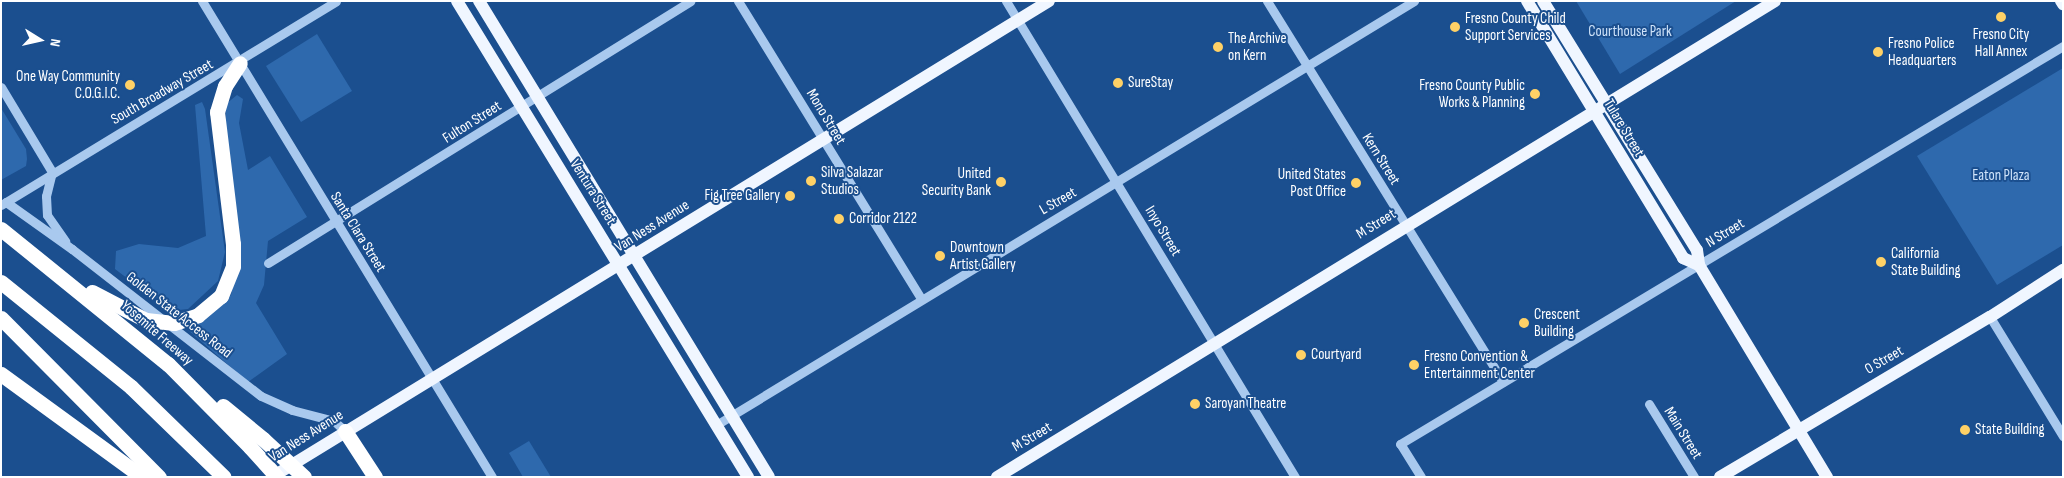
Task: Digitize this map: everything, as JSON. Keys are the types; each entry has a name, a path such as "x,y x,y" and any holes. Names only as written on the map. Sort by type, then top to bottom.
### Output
{"highway":[{"path":"54,274 146,320 174,323 198,315 221,296 233,266 233,244 217,112 225,86 240,63"},
{"name":"Yosemite Freeway","path":"1,229 54,274 168,364 257,443"},
{"path":"1,282 131,387 220,473"},
{"path":"1,318 159,477"},
{"path":"1,374 142,477"},
{"path":"345,431 375,477"},
{"path":"257,443 277,477"},
{"path":"257,443 304,477"}],"main road":[{"name":"Ventura Street","path":"457,1 748,477"},
{"name":"Ventura Street","path":"479,1 636,255 730,416 769,477"},
{"name":"Van Ness Avenue","path":"272,477 432,376 620,266 1049,1"},
{"name":"Tulare Street","path":"1527,1 1683,258 1699,265"},
{"name":"Tulare Street","path":"1543,1 1697,250 1699,265 1827,477"},
{"name":"M Street","path":"997,477 1405,224 1774,1"},
{"name":"O Street","path":"1720,477 1797,429 1990,317 2063,270"}],"street":[{"name":"Santa Clara Street","path":"202,1 492,477"},
{"name":"South Broadway Street","path":"4,204 52,172 240,63 336,1"},
{"name":"Fulton Street","path":"268,263 690,1"},
{"name":"Mono Street","path":"738,1 921,298"},
{"name":"Inyo Street","path":"1006,1 1295,477"},
{"name":"Kern Street","path":"1267,1 1503,382"},
{"name":"L Street","path":"716,425 921,298 1117,183 1414,1"},
{"name":"N Street","path":"1421,477 1400,444 2063,46"},
{"path":"1,87 52,172 46,196 46,215 72,249"},
{"name":"Golden State Access Road","path":"4,204 72,249 261,396 292,410 334,421 345,431"},
{"path":"1990,317 2063,436"},
{"name":"Main Street","path":"1649,404 1694,477"}],"green space":[{"name":"Courthouse Park","path":"1576,1 1736,1 1620,74"},
{"path":"317,34 352,91 301,122 266,66"},
{"name":"Eaton Plaza","path":"2063,68 2063,245 1997,285 1917,156"},
{"path":"237,95 243,99 239,123 248,170 270,156 307,217 268,241 264,285 256,303 287,354 248,382 188,330 231,295 240,254 226,148 226,104"},
{"path":"202,102 205,109 225,252 218,281 188,309 170,311 115,269 116,251 139,244 178,248 206,236 195,105"},
{"path":"1,108 26,149 27,159 26,166 1,180"},
{"path":"529,441 551,477 523,477 509,453"}],"place":[{"name":"Fresno City Hall Annex","path":"2001,17"},
{"name":"Fresno County Child Support Services","path":"1455,27"},
{"name":"The Archive on Kern","path":"1218,47"},
{"name":"Fresno Police Headquarters","path":"1878,52"},
{"name":"SureStay","path":"1118,83"},
{"name":"One Way Community C.O.G.I.C.","path":"130,85"},
{"name":"Fresno County Public Works & Planning","path":"1535,94"},
{"name":"Silva Salazar Studios","path":"811,181"},
{"name":"United Security Bank","path":"1001,182"},
{"name":"United States Post Office","path":"1356,183"},
{"name":"Fig Tree Gallery","path":"790,196"},
{"name":"Corridor 2122","path":"839,219"},
{"name":"Downtown Artist Gallery","path":"940,256"},
{"name":"California State Building","path":"1881,262"},
{"name":"Crescent Building","path":"1524,323"},
{"name":"Courtyard","path":"1301,355"},
{"name":"Fresno Convention & Entertainment Center","path":"1414,365"},
{"name":"Saroyan Theatre","path":"1195,404"},
{"name":"State Building","path":"1965,430"}]}
